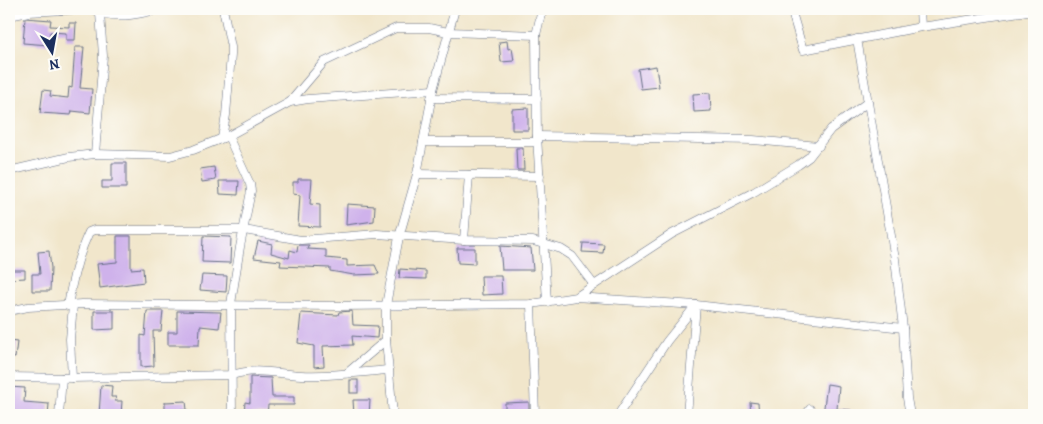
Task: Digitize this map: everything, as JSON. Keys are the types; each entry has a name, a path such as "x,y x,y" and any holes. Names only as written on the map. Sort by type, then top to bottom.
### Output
{"street":[{"path":"9,16 29,10 84,9"},
{"path":"95,154 103,56 97,11 111,15 133,15 156,9"},
{"path":"223,9 231,55 225,137 250,184 251,198 231,304 232,415"},
{"path":"392,415 386,340 386,305 399,237 418,174 432,94 454,9"},
{"path":"547,302 537,139 536,35 541,14 548,9"},
{"path":"791,9 803,50 921,27 1034,10"},
{"path":"920,9 921,27"},
{"path":"290,102 324,62 401,27 429,28 448,32 536,35"},
{"path":"857,39 895,260 910,415"},
{"path":"9,171 69,157 95,154 165,157 193,150 225,137 290,102 318,98 432,94 537,99"},
{"path":"576,297 672,234 754,192 798,165 809,157 831,129 868,102"},
{"path":"423,142 537,139 753,140 819,146"},
{"path":"418,174 540,176"},
{"path":"464,240 469,175"},
{"path":"72,378 70,305 74,274 89,232 104,230 244,230 301,240 377,234 464,240 533,241 560,249 572,256 594,285"},
{"path":"9,311 28,307 70,305 531,304 576,297 696,305 903,328"},
{"path":"531,304 535,415"},
{"path":"618,415 667,341 696,305"},
{"path":"687,415 696,305"},
{"path":"347,373 386,340"},
{"path":"9,377 72,378 232,375 258,370 301,375 389,370"},
{"path":"59,415 62,378"}],"building":[{"path":"25,18 51,20 50,26 69,27 69,23 76,23 75,40 66,40 66,33 50,32 49,45 23,43"},
{"path":"507,41 508,49 512,48 514,61 501,62 499,42"},
{"path":"75,47 84,47 80,88 92,89 90,113 72,111 71,115 40,113 43,90 51,91 50,96 68,98 69,87 72,88"},
{"path":"656,66 659,87 641,89 638,69"},
{"path":"710,93 711,111 694,112 693,94"},
{"path":"528,108 528,130 512,130 512,109"},
{"path":"516,148 523,148 524,170 517,170"},
{"path":"112,163 126,163 126,188 102,188 102,181 112,181"},
{"path":"214,167 216,180 202,182 200,169"},
{"path":"298,179 312,179 310,204 320,205 320,227 298,226 300,195 293,194 293,182 298,182"},
{"path":"219,181 239,181 238,195 220,194"},
{"path":"347,204 375,206 374,221 346,225"},
{"path":"117,236 131,236 131,269 143,268 144,282 100,288 97,264 117,262"},
{"path":"203,236 231,237 230,263 202,262"},
{"path":"258,241 272,244 271,253 289,258 290,250 297,252 298,245 309,245 307,249 326,250 326,258 347,260 347,266 375,265 379,274 354,275 330,271 330,268 280,266 281,261 254,258"},
{"path":"583,243 604,244 603,253 582,252"},
{"path":"500,246 531,248 533,270 502,270"},
{"path":"457,248 475,248 475,264 458,263"},
{"path":"49,251 51,268 50,291 32,291 32,274 40,274 38,252"},
{"path":"400,269 426,271 426,279 399,278"},
{"path":"9,270 25,270 25,278 9,279"},
{"path":"202,275 227,276 226,292 200,290"},
{"path":"481,276 501,276 502,294 482,295"},
{"path":"94,311 114,311 114,329 94,330"},
{"path":"147,311 163,311 161,331 153,331 154,366 141,367 141,335 145,336"},
{"path":"177,311 221,312 219,328 200,326 199,345 168,345 168,332 177,332"},
{"path":"352,311 353,325 378,326 377,338 352,336 353,345 323,346 324,366 314,367 314,346 298,343 301,313 338,315 339,312"},
{"path":"9,341 17,342 15,358 9,357"},
{"path":"250,377 271,378 272,397 294,397 294,405 268,405 267,415 244,414 245,402 250,403"},
{"path":"350,380 358,380 358,393 350,393"},
{"path":"827,384 839,386 837,409 851,410 851,415 823,415"},
{"path":"101,385 112,386 111,397 116,397 115,401 122,401 121,415 99,415"},
{"path":"9,387 25,388 24,402 49,404 48,415 9,415"},
{"path":"353,400 370,400 369,415 354,415"},
{"path":"186,401 187,410 165,411 165,402"},
{"path":"529,402 529,412 505,413 505,403"},
{"path":"750,402 758,403 759,415 751,415"}]}
